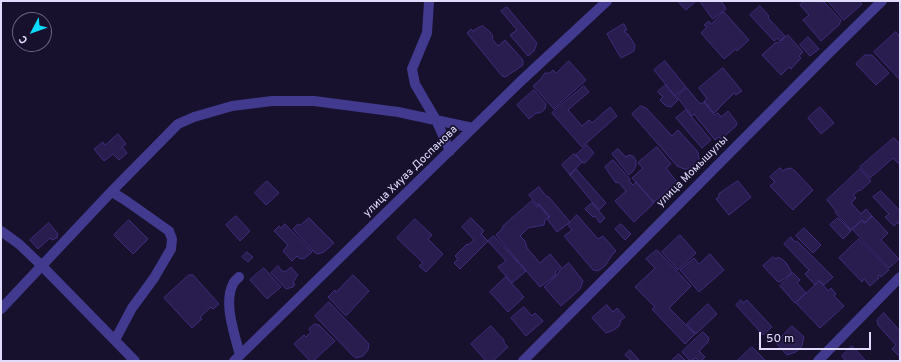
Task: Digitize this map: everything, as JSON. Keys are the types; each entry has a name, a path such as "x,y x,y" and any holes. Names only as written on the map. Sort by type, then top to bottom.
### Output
{"street":[{"name":"улица Хиуаз Доспанова","path":"237,358 521,81 607,1"},
{"name":"улица Момышулы","path":"523,361 821,60 882,1"},
{"path":"429,2 427,33 412,69 415,84 436,120 450,151"},
{"path":"1,309 178,124 194,117 232,106 272,101 314,101 398,112 473,128"},
{"path":"112,192 126,200 169,231 172,239 171,249 154,278 132,308 115,340"},
{"path":"1,232 18,244 42,266 135,361"},
{"path":"237,358 229,299 233,284 239,277"},
{"path":"818,361 900,277"}],"building":[{"path":"678,1 694,1 695,2 686,10"},
{"path":"700,1 721,1 726,9 713,19"},
{"path":"805,1 824,2 841,20 839,25 821,41 803,20 809,15 800,5"},
{"path":"828,1 859,1 862,4 844,20"},
{"path":"760,6 769,16 768,18 785,36 780,41 778,38 774,41 750,15"},
{"path":"507,7 537,43 534,51 528,56 510,35 517,30 501,11"},
{"path":"724,12 749,40 737,51 736,49 724,59 701,33 707,27 704,25 709,21 711,24"},
{"path":"624,24 627,30 624,31 628,34 635,45 634,51 621,58 607,34"},
{"path":"483,26 493,36 492,39 498,46 505,40 523,60 523,65 507,76 502,76 467,33 471,29 473,31"},
{"path":"896,32 900,37 900,80 874,52"},
{"path":"788,35 803,52 799,56 801,58 791,69 789,67 781,75 762,55 775,43 780,42"},
{"path":"808,37 819,49 810,56 800,45"},
{"path":"865,55 872,55 889,73 876,85 856,64"},
{"path":"569,61 586,80 554,109 533,86 545,73 550,73 553,70 556,73"},
{"path":"665,61 686,87 675,96 654,70"},
{"path":"723,68 742,91 736,95 734,93 714,113 704,101 707,99 699,88"},
{"path":"665,85 678,100 671,107 666,106 660,100 663,97 658,92"},
{"path":"584,86 589,92 568,110 582,126 589,120 592,123 610,107 617,116 582,147 552,113"},
{"path":"687,88 700,104 704,102 714,115 718,113 721,117 728,111 737,123 736,126 721,139 719,137 715,140 694,114 692,116 677,97"},
{"path":"534,90 546,104 545,109 540,113 536,113 529,119 517,105"},
{"path":"641,106 646,108 672,136 678,130 698,152 699,160 695,165 689,169 684,169 677,166 632,114"},
{"path":"820,107 834,123 821,134 808,118"},
{"path":"686,110 711,140 702,148 676,118"},
{"path":"118,134 126,144 122,147 127,153 119,160 113,154 104,161 94,149 103,142 105,145"},
{"path":"894,138 900,144 900,165 893,158 870,178 860,167"},
{"path":"587,145 594,153 585,163 583,163 576,155"},
{"path":"657,147 671,164 666,168 677,182 654,202 632,178 643,168 638,163"},
{"path":"618,149 626,157 629,155 633,156 636,160 634,170 629,175 612,154"},
{"path":"574,154 582,162 570,175 562,165"},
{"path":"613,160 630,179 629,181 633,185 636,182 654,203 634,222 615,201 626,191 618,182 616,183 605,167"},
{"path":"780,168 783,171 791,168 813,190 793,210 770,186 775,182 770,177"},
{"path":"576,169 606,203 599,210 570,175"},
{"path":"860,169 871,181 853,195 856,198 851,203 861,214 866,209 872,216 865,223 862,220 851,230 835,212 836,211 827,200"},
{"path":"267,181 279,193 266,205 255,193"},
{"path":"738,181 751,197 729,215 716,199 719,197 719,194"},
{"path":"539,187 570,222 557,232 547,219 550,217 529,195"},
{"path":"881,191 900,211 899,224 898,222 894,226 885,217 889,214 873,197"},
{"path":"532,201 537,207 539,205 549,217 545,220 544,225 528,228 520,236 525,241 527,248 540,263 550,254 561,267 556,271 555,276 540,287 496,235 503,226"},
{"path":"592,203 605,218 600,223 595,216 593,217 585,209"},
{"path":"577,215 598,239 603,236 616,251 605,266 598,271 593,270 564,236 572,230 568,225"},
{"path":"236,216 250,231 240,241 226,225"},
{"path":"872,216 888,233 881,240 899,259 889,268 852,229 862,220 864,223"},
{"path":"309,218 334,243 324,252 318,254 314,252 293,229 298,224 300,225"},
{"path":"471,218 484,231 481,234 488,241 460,269 454,263 458,259 455,256 467,244 468,245 474,240 462,227"},
{"path":"838,218 851,231 843,239 830,225"},
{"path":"415,219 432,235 428,239 443,254 426,272 419,266 423,263 397,238"},
{"path":"129,220 148,239 133,254 114,235"},
{"path":"49,223 58,234 57,238 52,240 50,238 38,249 30,240"},
{"path":"285,224 312,252 305,258 300,259 297,256 292,261 283,251 288,245 274,231 279,226 281,228"},
{"path":"621,224 631,234 625,240 615,229"},
{"path":"804,228 821,245 813,253 796,236"},
{"path":"680,235 696,253 678,270 662,252"},
{"path":"494,236 526,271 512,283 498,267 506,261 488,241"},
{"path":"791,237 795,242 797,241 833,277 824,285 819,281 815,285 805,274 809,270 784,244"},
{"path":"859,239 889,270 881,277 879,275 879,278 870,286 864,279 862,282 839,258"},
{"path":"657,250 691,286 669,308 695,334 685,344 652,309 655,307 635,287 655,268 646,259"},
{"path":"247,252 253,257 248,262 242,257"},
{"path":"710,254 724,270 699,292 680,270 694,258 699,264"},
{"path":"773,257 776,259 778,257 783,260 792,273 780,282 777,281 763,266"},
{"path":"569,263 583,281 580,289 561,306 544,287"},
{"path":"278,266 285,272 291,267 298,275 293,282 295,284 293,287 286,289 271,273"},
{"path":"264,268 281,287 267,299 250,280"},
{"path":"793,273 800,280 797,283 806,293 795,303 780,286"},
{"path":"189,275 193,275 219,304 213,309 211,307 200,317 202,319 192,328 164,298"},
{"path":"353,275 369,291 347,315 345,315 328,297 335,290 336,292"},
{"path":"506,277 524,297 508,312 490,292"},
{"path":"820,281 828,291 831,288 836,294 834,296 844,306 820,328 796,303"},
{"path":"741,300 743,303 747,300 772,327 763,335 736,305"},
{"path":"329,302 369,344 368,350 363,356 356,358 352,355 315,316"},
{"path":"708,304 717,314 696,334 687,324"},
{"path":"607,305 613,312 617,308 625,317 621,320 619,326 606,333 592,318"},
{"path":"524,307 532,316 535,313 543,321 526,336 511,318"},
{"path":"884,313 900,331 900,357 892,349 896,345 878,325 877,320"},
{"path":"315,324 319,325 335,341 313,361 310,361 294,344 304,335 306,337 311,332 309,329"},
{"path":"491,326 504,340 504,343 508,347 493,361 486,361 471,344"},
{"path":"792,326 804,337 802,346 796,352 787,355 776,343"},
{"path":"703,332 709,338 708,342 699,351 705,357 701,361 696,358 690,361 682,352"},
{"path":"852,346 866,361 846,361 842,356"},
{"path":"752,347 766,361 737,361"},
{"path":"630,350 639,360 638,361 632,361 625,355"},
{"path":"679,354 686,361 671,361"}]}
